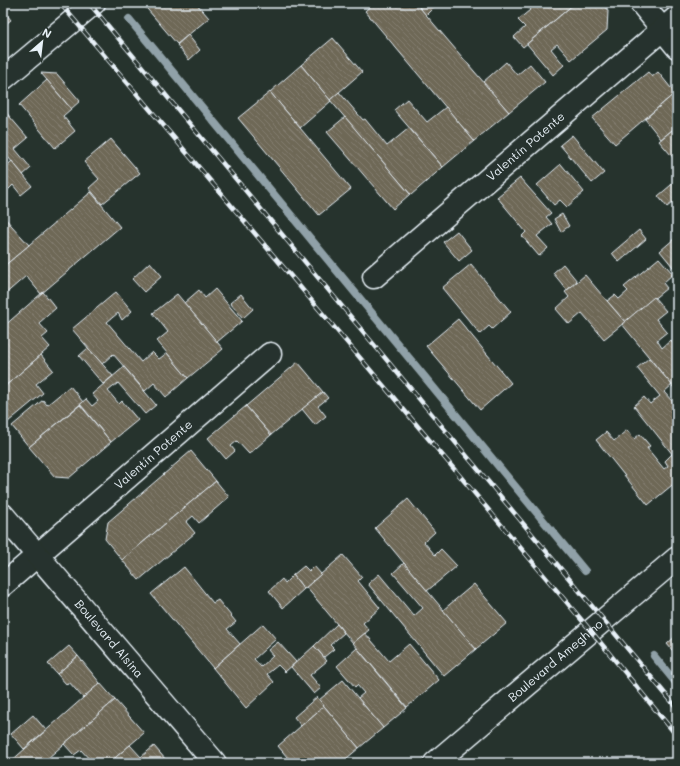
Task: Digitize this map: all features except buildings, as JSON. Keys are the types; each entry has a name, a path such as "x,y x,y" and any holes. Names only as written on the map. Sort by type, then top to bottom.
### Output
{"street":[{"path":"3,79 94,3"},
{"path":"641,3 670,23 677,47"},
{"name":"Valentín Potente","path":"374,277 670,23"},
{"name":"Valentín Potente","path":"3,585 270,354"},
{"name":"Boulevard Alsina","path":"3,515 215,763"},
{"name":"Boulevard Ameghino","path":"435,763 677,558"}],"waterway":[{"path":"129,19 585,571"},
{"path":"654,656 677,684"}],"railway":[{"path":"60,3 591,631 677,736"},
{"path":"89,3 677,708"}]}
